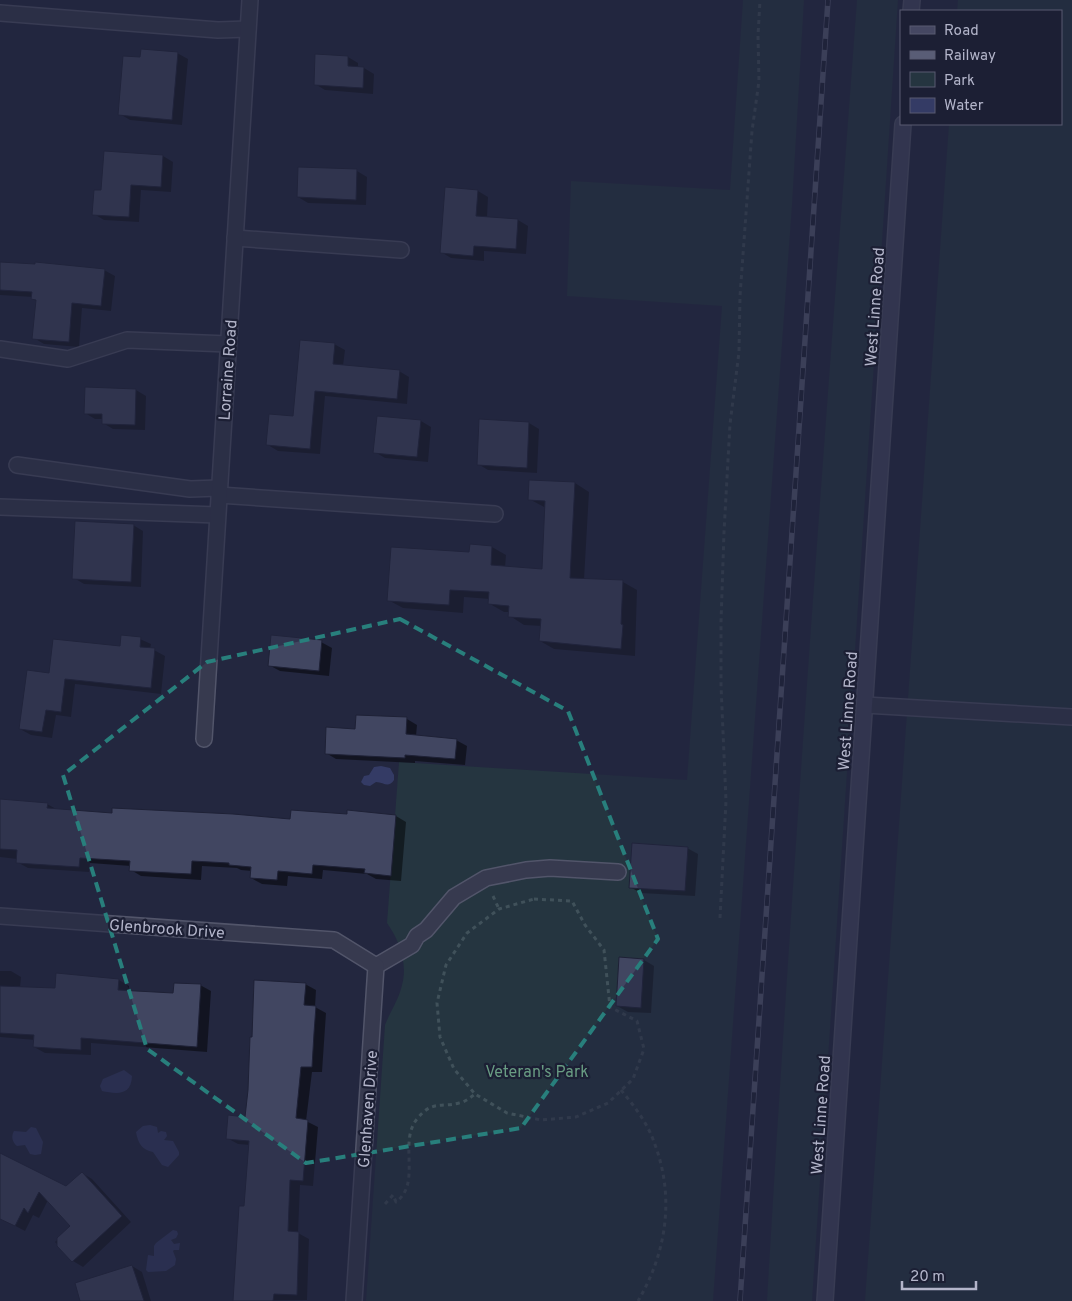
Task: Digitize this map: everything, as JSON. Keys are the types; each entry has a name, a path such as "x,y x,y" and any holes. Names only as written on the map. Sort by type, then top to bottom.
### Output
{"street":[{"name":"Lorraine Road","path":"204,739 250,0"},
{"path":"0,13 218,30 248,29"},
{"name":"West Linne Road","path":"825,1301 903,125"},
{"path":"235,238 401,250"},
{"path":"0,349 68,359 127,340 228,344"},
{"path":"16,465 219,492 494,514"},
{"path":"0,507 217,515"},
{"path":"865,705 1072,717"},
{"path":"376,966 412,945 417,936 426,930 454,897 486,878 526,870 550,868 618,872"},
{"name":"Glenbrook Drive","path":"0,916 334,940 376,966"},
{"name":"Glenhaven Drive","path":"354,1301 376,966"}],"path":[{"path":"720,918 726,801 721,685 724,532 730,424 738,352 740,296 752,131 759,81 758,36 760,0"},
{"path":"534,899 572,902 585,925 604,950 610,1008 637,1021 644,1049 633,1079 608,1102 576,1117 542,1120 507,1113 475,1094 454,1069 440,1038 437,1003 446,965 467,933 499,909 534,899"},
{"path":"621,1090 646,1124 654,1141 662,1172 666,1203 661,1249 647,1285 638,1301"},
{"path":"385,1204 393,1194 396,1202 402,1198 407,1188 409,1177 409,1136 413,1124 426,1110 436,1105 456,1104 465,1101 475,1094"}],"highlighted area":[{"path":"400,619 568,711 658,939 521,1128 306,1163 147,1049 63,775 207,662"}],"green space":[{"name":"Veteran's Park","path":"743,0 804,0 792,205 713,1301 366,1301 385,1025 399,995 404,977 403,960 399,944 387,923 399,762 687,780 722,306 567,296 571,181 730,190"},
{"path":"857,0 898,0 812,1301 767,1301 798,813"},
{"path":"958,0 1072,0 1072,1301 865,1301 949,125 1062,125 1062,10 957,10"}],"water":[{"path":"374,767 390,768 394,775 392,783 388,785 376,782 370,786 364,785 361,782 364,776 369,775"},
{"path":"124,1070 132,1076 131,1083 126,1090 118,1093 102,1091 100,1086 103,1079"},
{"path":"143,1126 157,1127 158,1133 161,1131 166,1132 167,1136 164,1140 173,1141 179,1152 179,1155 168,1167 162,1165 153,1152 143,1148 138,1139 136,1132"},
{"path":"31,1127 36,1128 43,1142 41,1154 30,1154 25,1145 17,1146 12,1139 14,1131 26,1132"},
{"path":"173,1230 177,1231 178,1234 176,1238 171,1240 174,1244 180,1243 179,1250 173,1251 176,1259 175,1265 166,1271 148,1272 146,1270 148,1255 154,1256 154,1246 156,1243"}],"building":[{"path":"141,49 178,52 172,120 118,115 123,56 140,57"},
{"path":"315,54 348,56 348,66 364,67 363,88 314,85"},
{"path":"104,151 163,155 161,187 131,185 129,217 92,215 94,190 101,190"},
{"path":"298,167 357,169 356,200 297,197"},
{"path":"445,187 478,190 476,216 518,219 516,249 474,246 473,256 440,253"},
{"path":"0,262 35,264 35,262 105,269 101,306 72,303 69,342 32,339 36,300 31,299 32,292 0,290"},
{"path":"300,340 335,343 333,364 400,370 397,399 315,391 310,449 266,445 269,414 293,416"},
{"path":"85,387 136,389 135,425 102,424 102,414 84,414"},
{"path":"377,416 421,420 417,457 373,453"},
{"path":"479,419 529,422 527,468 477,465"},
{"path":"529,480 575,482 570,578 623,580 621,649 539,641 541,619 508,617 509,606 488,604 489,592 450,590 449,605 387,601 391,547 469,552 470,544 492,546 491,565 542,569 545,501 528,500"},
{"path":"75,521 134,524 131,582 72,579"},
{"path":"121,635 141,637 140,647 155,648 151,688 65,679 61,712 46,710 42,732 19,729 27,670 49,673 53,639 120,646"},
{"path":"271,635 322,640 319,671 268,666"},
{"path":"356,715 407,717 406,734 457,739 455,759 405,755 405,758 325,754 326,727 355,729"},
{"path":"0,799 48,803 47,808 112,813 112,808 290,819 291,810 347,814 347,810 396,815 391,876 364,873 365,869 313,865 312,874 278,871 277,880 250,878 251,867 229,865 229,863 192,861 191,874 129,871 130,861 80,858 79,867 16,863 17,850 0,849"},
{"path":"632,843 688,847 685,891 629,888"},
{"path":"619,957 644,959 641,1008 616,1006"},
{"path":"56,973 119,979 118,990 173,993 174,983 201,984 197,1047 81,1038 81,1050 33,1047 34,1035 0,1033 0,986 55,988"},
{"path":"254,980 306,983 304,1005 316,1006 312,1067 301,1067 296,1118 308,1120 303,1181 290,1180 288,1231 299,1232 297,1295 274,1294 273,1301 233,1301 239,1206 244,1206 249,1141 226,1139 228,1115 245,1117 250,1037 252,1037"},
{"path":"0,1153 66,1186 82,1172 122,1216 72,1262 57,1246 57,1238 70,1226 39,1192 28,1213 24,1208 15,1226 0,1219"},
{"path":"132,1265 144,1301 80,1301 75,1283"}],"railway":[{"path":"740,1301 828,0"}]}
